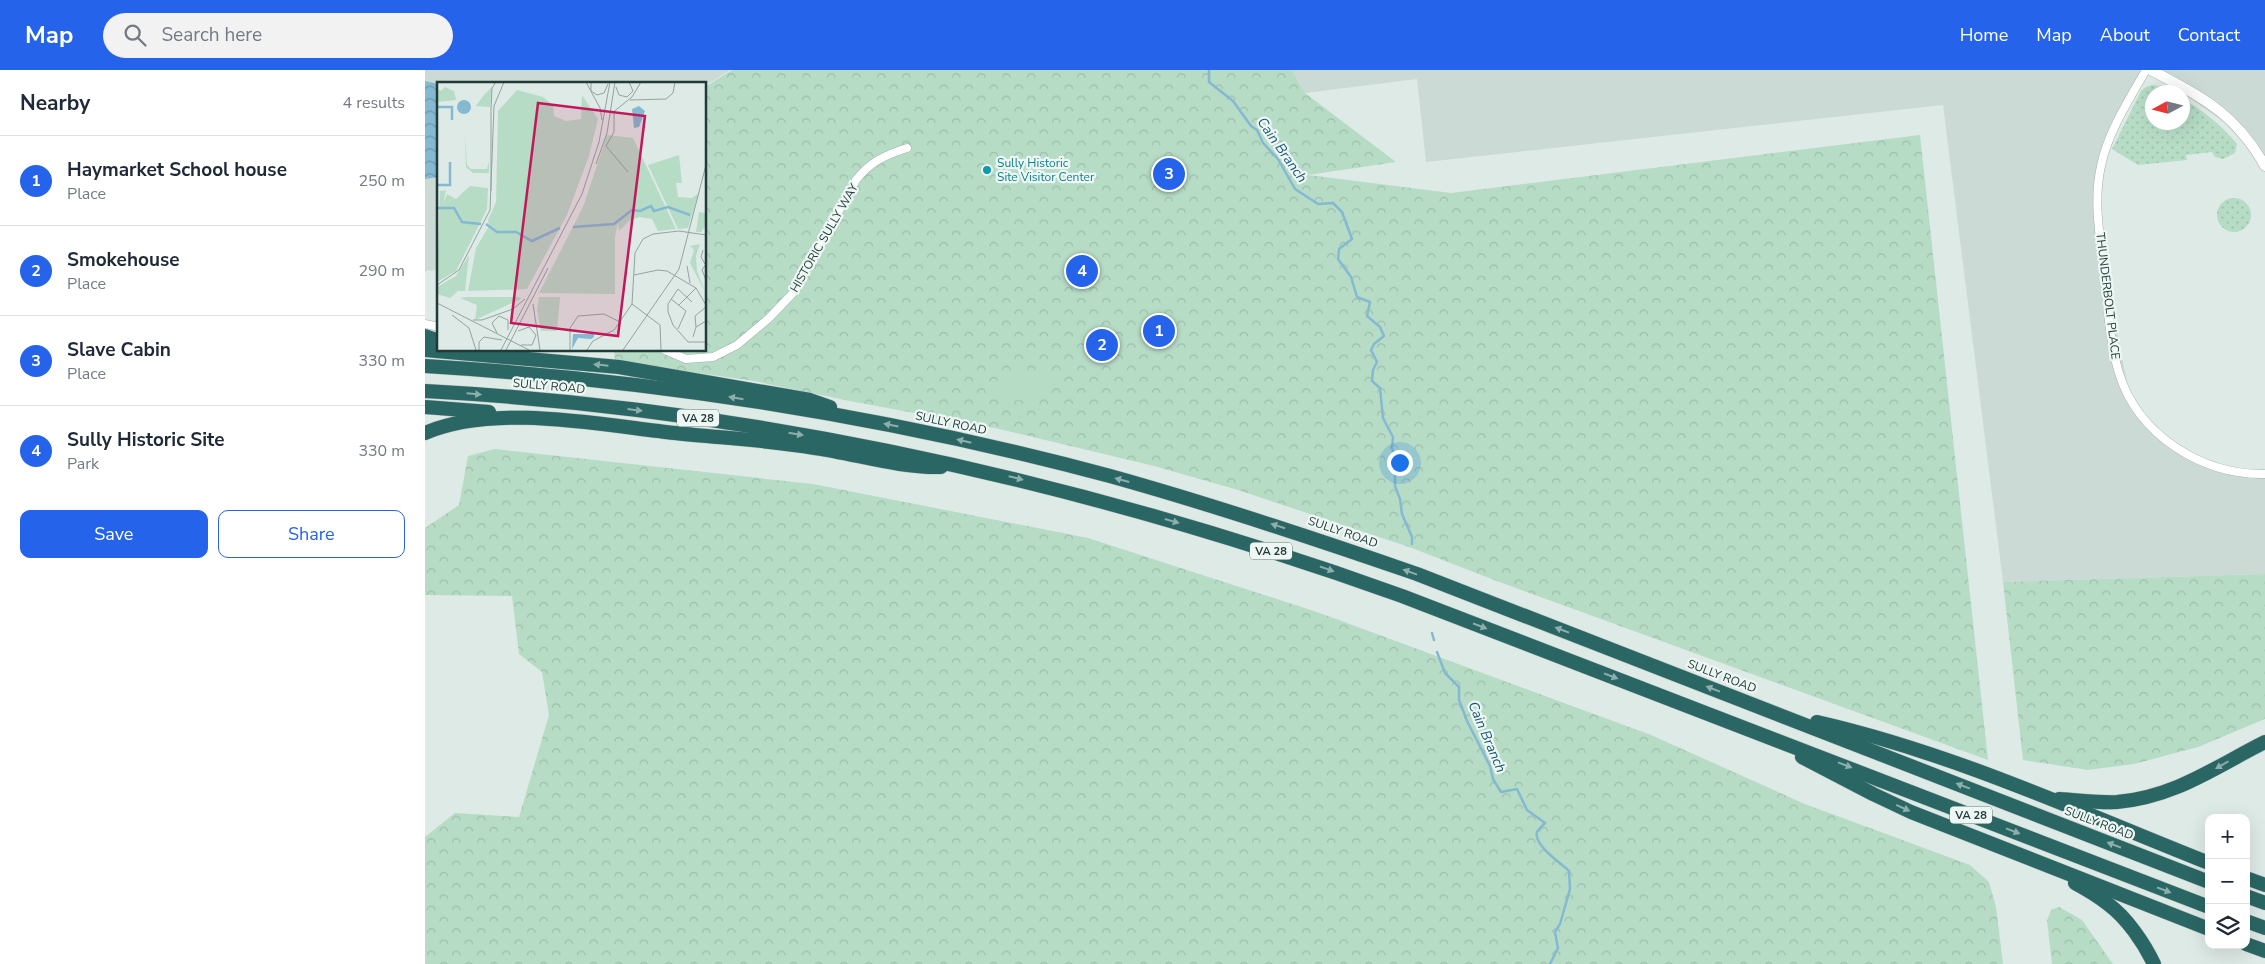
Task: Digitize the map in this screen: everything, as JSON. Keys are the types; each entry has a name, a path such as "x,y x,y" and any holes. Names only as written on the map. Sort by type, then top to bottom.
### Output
{"highway":[{"path":"425,336 437,340"},
{"path":"439,351 619,367 700,379 810,400 871,422"},
{"path":"488,351 511,356"},
{"name":"SULLY ROAD","path":"425,366 529,373 670,389 871,422 1070,466 1266,522 1417,574 2205,880"},
{"name":"SULLY ROAD","path":"425,391 523,398 687,416 809,436 968,467 1128,508 1324,568 1402,596 2205,905"},
{"path":"425,407 529,415 560,421"},
{"path":"425,433 459,422 482,418 560,421 813,447 920,467 968,467"},
{"path":"1759,706 1907,745 2205,861"},
{"path":"1734,724 1880,798 2205,927"},
{"path":"2045,798 2117,802 2159,794 2192,782 2265,742"},
{"path":"2042,862 2109,905 2133,931 2153,964"},
{"path":"2250,879 2265,885"},
{"path":"2250,897 2265,903"},
{"path":"2250,922 2265,928"},
{"path":"2250,945 2265,951"}],"street":[{"name":"THUNDERBOLT PLACE","path":"2146,70 2111,134 2102,158 2097,184 2097,209 2110,324 2113,350 2119,375 2130,398 2144,418 2154,430 2179,450 2215,467 2246,473 2265,474"},
{"path":"2151,70 2210,102 2227,115 2248,139 2265,166"},
{"name":"HISTORIC SULLY WAY","path":"667,351 686,359 713,357 737,345 768,319 794,292 856,180 865,169 878,159 907,148"}],"shaded area":[{"path":"425,70 730,70 706,85 706,82 437,82 437,270 425,271"},
{"path":"1292,70 2146,70 2122,113 2098,184 2102,254 2130,398 2148,423 2208,464 2265,472 2265,574 2003,582 1943,105 1426,162 1417,79 1305,93"},
{"path":"2150,70 2265,70 2265,168 2248,139 2190,98 2190,85 2171,85"}],"green space":[{"path":"732,70 1292,70 1305,93 1396,162 1308,175 1451,193 1920,135 1988,760 1494,580 1412,548 1238,490 1154,466 995,428 754,381 615,361 614,351 706,351 706,86"},
{"path":"2145,88 2145,130 2190,130 2190,103 2225,131 2237,144 2235,153 2223,159 2215,157 2212,152 2186,155 2187,160 2138,165 2112,149 2141,91"},
{"path":"2234,198 2241,199 2246,203 2250,208 2250,222 2246,227 2241,231 2234,232 2227,231 2222,227 2218,222 2217,215 2218,208 2222,203 2227,199"},
{"path":"1031,371 1047,374 1056,379 1056,381 1037,396 1024,400 1000,400 996,381"},
{"path":"495,449 813,484 1088,538 1317,612 1651,735 1805,804 1970,865 1989,882 1996,907 2003,964 425,964 425,837 455,813 519,817 549,715 542,672 519,654 512,596 425,595 425,528 459,505 468,456"},
{"path":"2265,574 2265,719 2198,747 2134,764 2088,770 2023,760 2003,582"},
{"path":"2059,907 2082,920 2113,964 2052,964 2047,921 2051,910"}],"water":[{"path":"425,81 437,84 437,177 425,179"}],"waterway":[{"name":"Cain Branch","path":"1209,70 1209,82 1233,101 1251,126 1257,130 1263,143 1278,159 1295,189 1318,204 1333,203 1342,212 1352,239 1339,249 1338,259 1351,277 1357,297 1370,302 1367,316 1380,327 1384,336 1374,344 1371,350 1377,362 1373,370 1372,381 1380,388 1383,418 1393,437 1395,486 1400,499 1402,514 1412,537 1412,544"},
{"name":"Cain Branch","path":"1432,633 1434,640"},
{"name":"Cain Branch","path":"1437,652 1445,673 1459,687 1459,700 1467,721 1490,766 1493,779 1501,792 1517,789 1527,810 1545,823 1537,832 1539,842 1548,853 1569,871 1570,889 1560,924 1555,932 1558,948 1550,964"}],"place":[{"name":"Sully Historic Site Visitor Center","path":"987,170"},
{"name":"Slave Cabin","path":"1169,174"},
{"name":"Sully Historic Site","path":"1082,271"},
{"name":"Haymarket School house","path":"1159,331"},
{"name":"Smokehouse","path":"1102,345"}]}
